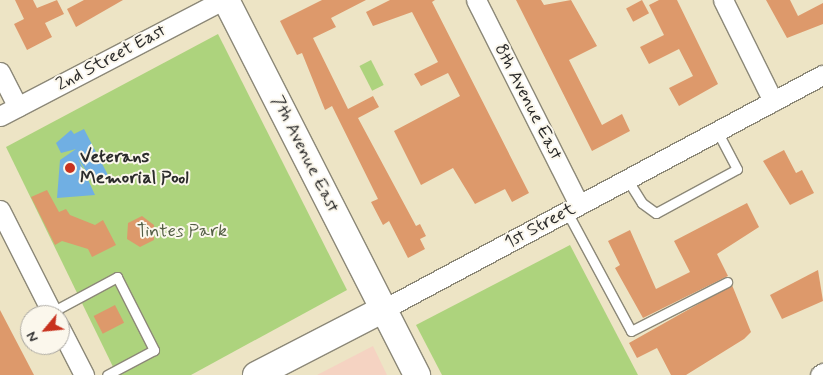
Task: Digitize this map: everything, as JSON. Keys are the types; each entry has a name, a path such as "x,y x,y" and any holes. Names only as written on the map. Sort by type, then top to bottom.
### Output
{"street":[{"name":"2nd Street East","path":"0,116 224,0"},
{"name":"7th Avenue East","path":"224,0 417,375"},
{"name":"8th Avenue East","path":"476,0 573,208"},
{"path":"723,0 773,101"},
{"path":"0,72 18,107"},
{"name":"1st Street","path":"256,375 384,309 823,75"},
{"path":"0,210 48,305"},
{"path":"70,347 84,375"}],"lane":[{"path":"627,179 642,203 656,213 737,170 717,131"},
{"path":"573,208 631,331 727,282"},
{"path":"70,308 117,277 154,350 107,375"}],"shaded area":[{"path":"373,346 387,375 317,375"}],"green space":[{"name":"Tintes Park","path":"218,34 347,290 191,375 117,375 6,147"},
{"path":"371,60 384,85 372,91 359,66"},
{"path":"570,245 638,375 442,375 416,325"}],"water":[{"name":"Veterans Memorial Pool","path":"84,129 109,177 94,184 78,158 95,195 57,198 60,160 76,149 61,153 56,143 71,130 74,134"}],"building":[{"path":"15,0 33,0 37,8 57,0 64,14 45,23 52,37 27,50 14,24 24,19"},
{"path":"84,0 123,0 76,27 67,9"},
{"path":"322,0 366,0 331,18 336,27 313,38 348,109 373,96 379,107 358,118 416,226 420,224 426,236 420,239 425,249 408,258 389,221 383,225 371,202 378,199 332,106 325,110 302,53 297,55 280,21"},
{"path":"390,0 435,0 432,2 529,193 512,202 505,189 475,204 453,168 421,185 394,131 460,96 448,73 421,86 414,74 438,62 412,12 373,26 366,12"},
{"path":"516,0 541,0 544,5 571,0 597,46 569,60 602,125 622,114 630,131 592,151"},
{"path":"642,0 649,13 633,22 626,8"},
{"path":"659,0 677,0 718,84 679,106 669,88 693,76 679,49 649,64 640,47 664,35 649,5"},
{"path":"766,0 790,0 798,16 823,3 823,24 787,38"},
{"path":"784,150 796,173 802,170 814,193 790,205 763,161"},
{"path":"47,190 59,212 66,209 70,215 95,225 103,220 116,245 92,257 88,249 62,241 55,245 31,197"},
{"path":"747,203 759,227 717,254 728,276 643,318 615,268 620,265 608,241 630,230 656,289 690,272 674,241"},
{"path":"142,216 154,225 154,240 140,247 127,239 128,223"},
{"path":"818,270 823,301 782,319 770,295"},
{"path":"732,285 751,332 744,339 686,375 671,375 657,348 637,358 629,343"},
{"path":"115,305 124,323 103,334 94,316"},
{"path":"0,310 20,348 20,355 24,355 34,375 0,375"}],"place":[{"name":"Veterans Memorial Pool","path":"70,168"}]}
